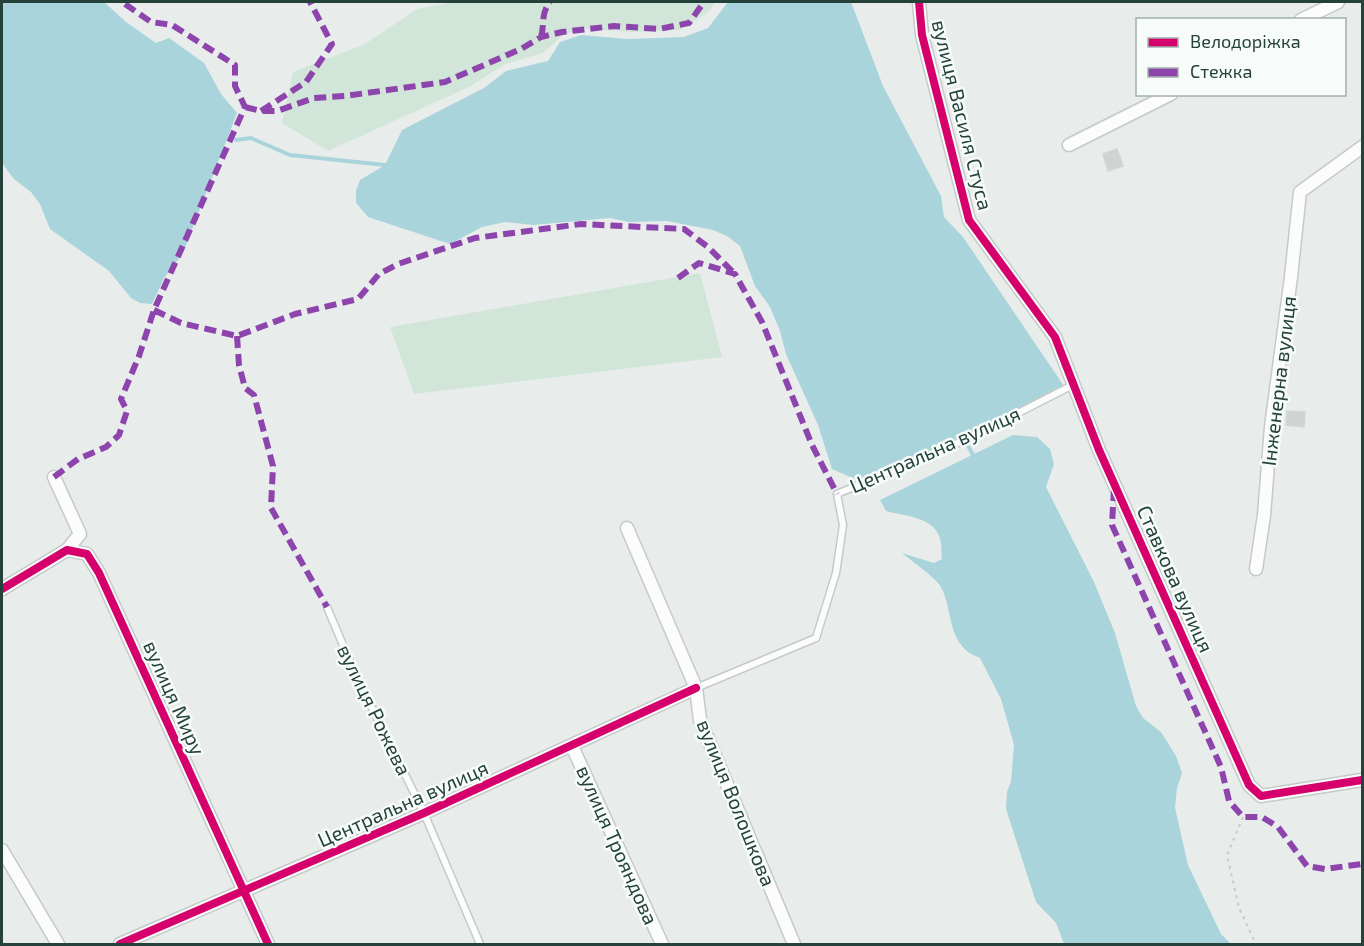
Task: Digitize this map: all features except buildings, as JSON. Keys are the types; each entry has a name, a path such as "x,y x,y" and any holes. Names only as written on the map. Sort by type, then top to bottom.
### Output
{"street":[{"path":"1306,18 1338,2"},
{"name":"вулиця Василя Стуса","path":"921,3 922,35 969,220 1055,337 1073,385"},
{"path":"1069,145 1167,96"},
{"name":"Інженерна вулиця","path":"1256,568 1264,515 1271,427 1292,277 1300,192 1362,147"},
{"name":"Ставкова вулиця","path":"1073,385 1103,458 1249,785 1261,796 1362,780"},
{"path":"2,589 67,549 80,534 54,477"},
{"name":"вулиця Волошкова","path":"627,528 696,688 700,720 794,945"},
{"name":"вулиця Миру","path":"67,549 87,554 99,573 268,945"},
{"name":"Центральна вулиця","path":"120,945 424,813 696,688"},
{"name":"вулиця Трояндова","path":"572,746 662,945"},
{"path":"2,850 58,945"}],"lane":[{"name":"Центральна вулиця","path":"696,688 816,638 836,573 843,525 837,494 964,440 1073,385"},
{"name":"вулиця Рожева","path":"327,607 353,669 424,813 480,945"}],"path":[{"path":"1244,817 1227,855 1239,908 1256,945"}],"green space":[{"path":"453,2 715,2 710,11 680,30 632,32 580,28 562,36 543,53 505,64 471,86 328,151 282,123 293,72 365,44 417,9"},
{"path":"700,273 722,357 414,394 390,327"}],"water":[{"path":"2,2 104,2 126,22 156,43 169,38 204,63 221,94 237,113 183,253 164,278 152,304 140,303 131,298 109,271 50,229 40,204 31,192 14,179 2,163"},
{"path":"728,2 851,2 883,86 941,196 944,217 963,237 1064,386 965,440 864,483 832,469 818,425 786,354 770,307 755,286 740,246 727,236 713,230 667,221 629,222 610,218 533,225 505,222 482,227 450,244 368,217 356,203 356,191 360,180 385,165 402,130 484,88 506,71 548,61 560,42 581,35 627,39 684,37 708,28"},
{"path":"1013,435 1037,437 1050,449 1054,464 1046,487 1094,582 1115,633 1136,706 1143,718 1161,732 1176,756 1182,773 1177,788 1175,808 1188,865 1221,934 1231,944 1064,944 1056,923 1036,902 1006,809 1014,745 1001,699 980,658 969,653 956,637 939,584 902,553 934,563 942,559 940,539 932,526 910,516 886,511 880,500"}],"waterway":[{"path":"236,140 251,138 290,155 385,165"},
{"path":"965,440 973,455"}],"marked path":[{"path":"54,477 78,459 106,447 119,435 127,411 121,399 139,356 154,310 245,107 235,86 235,65 172,25 151,22 122,2"},
{"path":"261,111 306,82 332,44 310,2"},
{"path":"541,37 544,15 550,2"},
{"path":"245,107 261,111 277,111 314,98 445,82 521,49 541,37 562,32 614,26 659,29 689,23 704,2"},
{"path":"154,310 181,323 237,336 295,314 358,299 379,274 398,264 475,238 581,224 684,229 708,247 735,274"},
{"path":"678,278 699,263 735,274 762,322 812,445 837,494"},
{"path":"237,336 239,365 245,388 254,395 273,466 271,508 327,607"},
{"path":"1114,489 1112,525 1221,767 1229,801 1243,817 1262,817 1278,827 1307,866 1325,869 1362,864"}],"cycle path":[{"path":"919,2 922,35 969,220 1055,337 1099,450 1249,785 1261,796 1362,780"},
{"path":"2,589 67,550 87,554 99,573 268,944"},
{"path":"120,944 424,813 696,688"}]}
